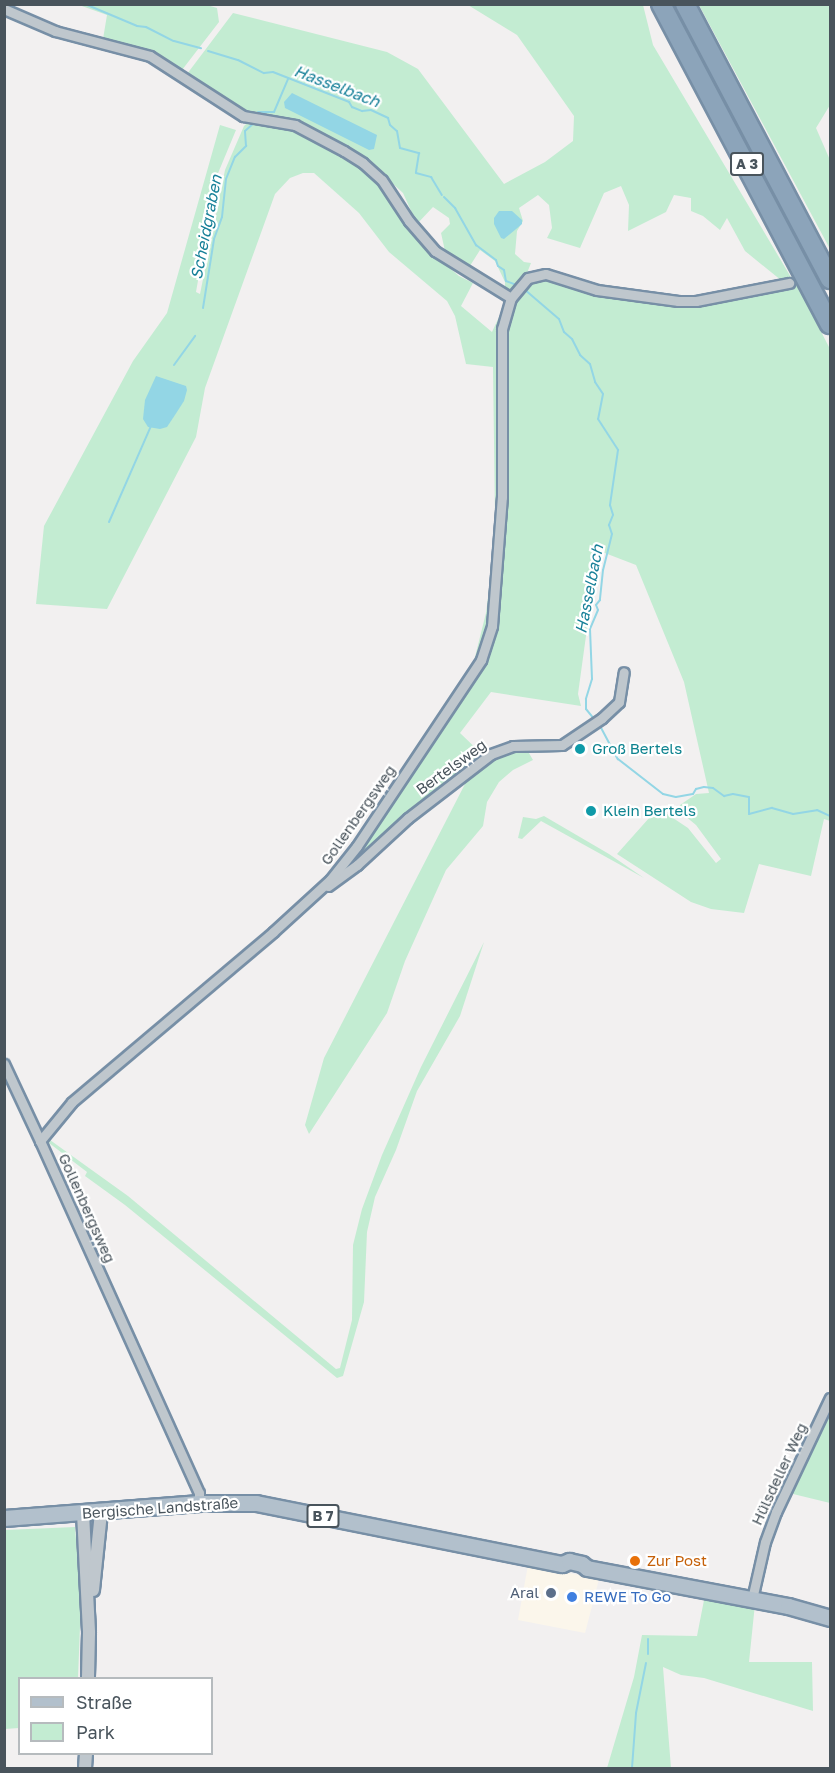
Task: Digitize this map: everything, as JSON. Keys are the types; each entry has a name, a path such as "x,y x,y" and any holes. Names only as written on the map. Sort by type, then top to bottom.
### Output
{"highway":[{"name":"A 3","path":"662,4 831,324"},
{"name":"A 3","path":"685,4 831,279"}],"main road":[{"name":"Bergische Landstraße","path":"4,1518 199,1503 256,1503 562,1563 567,1569 580,1572 587,1568 752,1599 831,1618"}],"street":[{"path":"4,9 55,31 150,56 243,116 295,125 344,151 382,180 409,221 435,251 514,295"},
{"name":"Gollenbergsweg","path":"199,1503 198,1493 40,1141 72,1102 321,889 357,846 473,673 490,637 502,497 501,344 514,295 528,278 546,274 597,291 678,302 696,301 789,283"},
{"name":"Bertelsweg","path":"321,889 335,882 408,818 491,754 521,745 556,746 597,721 616,706 621,697 624,672"},
{"path":"4,1064 40,1141"},
{"name":"Hülsdeller Weg","path":"752,1599 765,1542 776,1512 831,1398"},
{"path":"88,1677 89,1634 100,1512"},
{"path":"83,1513 89,1634"}],"shaded area":[{"path":"528,1565 599,1579 585,1633 518,1620"}],"green space":[{"path":"79,5 207,5 217,8 219,22 182,70 158,57 103,39 107,15"},
{"path":"468,5 643,5 653,45 792,279 782,281 745,251 727,218 720,230 703,216 691,211 691,198 674,195 666,212 628,231 629,205 621,186 604,193 580,248 547,238 552,228 549,205 538,195 519,208 523,221 517,231 515,254 524,262 531,263 527,273 505,296 505,282 495,261 480,250 468,269 445,251 441,233 450,224 449,218 433,207 417,224 403,193 364,157 297,123 280,117 250,115 213,94 187,74 233,13 387,52 418,69 504,184 545,162 573,141 574,116 517,35"},
{"path":"699,5 830,5 830,105 816,128 830,160 830,249"},
{"path":"251,120 293,127 357,163 379,181 431,252 459,276 473,283 461,306 492,332 499,317 503,317 501,496 491,618 478,661 467,675 474,661 486,613 491,573 495,516 493,367 466,364 455,316 447,301 389,252 359,213 314,173 303,173 290,178 275,194 205,388 196,437 107,609 36,604 44,526 133,361 167,313 220,125 236,130 216,178 196,292 200,294 225,170 244,126"},
{"path":"539,278 596,294 681,306 696,306 796,283 830,349 830,821 824,819 811,876 759,864 744,913 711,909 691,902 617,854 658,808 688,828 716,863 721,859 696,825 679,811 680,805 696,794 709,793 684,682 636,565 597,550 591,573 589,614 578,694 581,706 491,692 460,733 484,756 447,782 334,879 482,661 493,627 503,340 512,301 528,283"},
{"path":"526,748 533,760 513,770 499,782 487,802 483,826 446,870 405,961 387,1013 309,1134 305,1125 324,1058 465,784 458,782 502,753"},
{"path":"544,816 609,854 644,878 541,821 522,839 518,838 523,817 536,819"},
{"path":"484,942 460,1016 417,1091 396,1150 375,1197 367,1232 364,1302 343,1376 337,1378 125,1205 85,1176 87,1172 49,1143 50,1140 128,1196 336,1369 340,1368 352,1320 353,1245 362,1209 382,1155 421,1067"},
{"path":"830,1407 830,1503 789,1493 822,1429"},
{"path":"75,1527 81,1601 78,1677 18,1677 18,1728 5,1729 5,1530"},
{"path":"705,1595 755,1604 749,1662 812,1662 813,1711 704,1678 681,1675 663,1667 671,1768 607,1768 634,1677 642,1635 697,1636"}],"water":[{"path":"292,93 377,135 374,149 369,150 285,108 284,102"},
{"path":"499,211 512,211 522,220 522,224 504,239 501,238 494,224 494,218"},
{"path":"156,376 186,386 187,390 184,401 167,427 160,429 148,427 143,419 145,400"}],"waterway":[{"name":"Hasselbach","path":"85,4 137,26 146,27 174,41 201,48"},
{"name":"Hasselbach","path":"208,51 238,60 264,73 273,72 349,102 352,107 362,111 371,110 388,118 390,125 397,131 400,148 419,153 416,173 431,177 442,195"},
{"name":"Scheidgraben","path":"258,112 274,112 288,79"},
{"name":"Scheidgraben","path":"203,308 214,239 222,217 226,179 235,157 246,146 245,131 254,123"},
{"name":"Hasselbach","path":"444,197 455,208 476,245 496,260 498,266 504,270 506,281 519,286"},
{"name":"Hasselbach","path":"524,289 559,319 564,332 572,339 580,355 590,364 595,382 603,394 598,419 618,450 610,505 613,515 609,525 612,534 603,570 600,600 596,605 598,610 590,629 592,679 586,699 586,709 595,720"},
{"name":"Scheidgraben","path":"174,365 195,336"},
{"name":"Scheidgraben","path":"109,522 151,426"},
{"name":"Hasselbach","path":"599,724 618,759 663,794 676,797 693,794 696,789 704,787 713,788 724,796 733,794 749,797 749,814 772,808 793,814 817,810 830,816"},
{"path":"648,1639 648,1654"},
{"path":"632,1768 636,1713 646,1663"}],"place":[{"name":"Groß Bertels","path":"580,749"},
{"name":"Klein Bertels","path":"591,811"},
{"name":"Zur Post","path":"635,1561"},
{"name":"Aral","path":"551,1593"},
{"name":"REWE To Go","path":"572,1597"}]}
